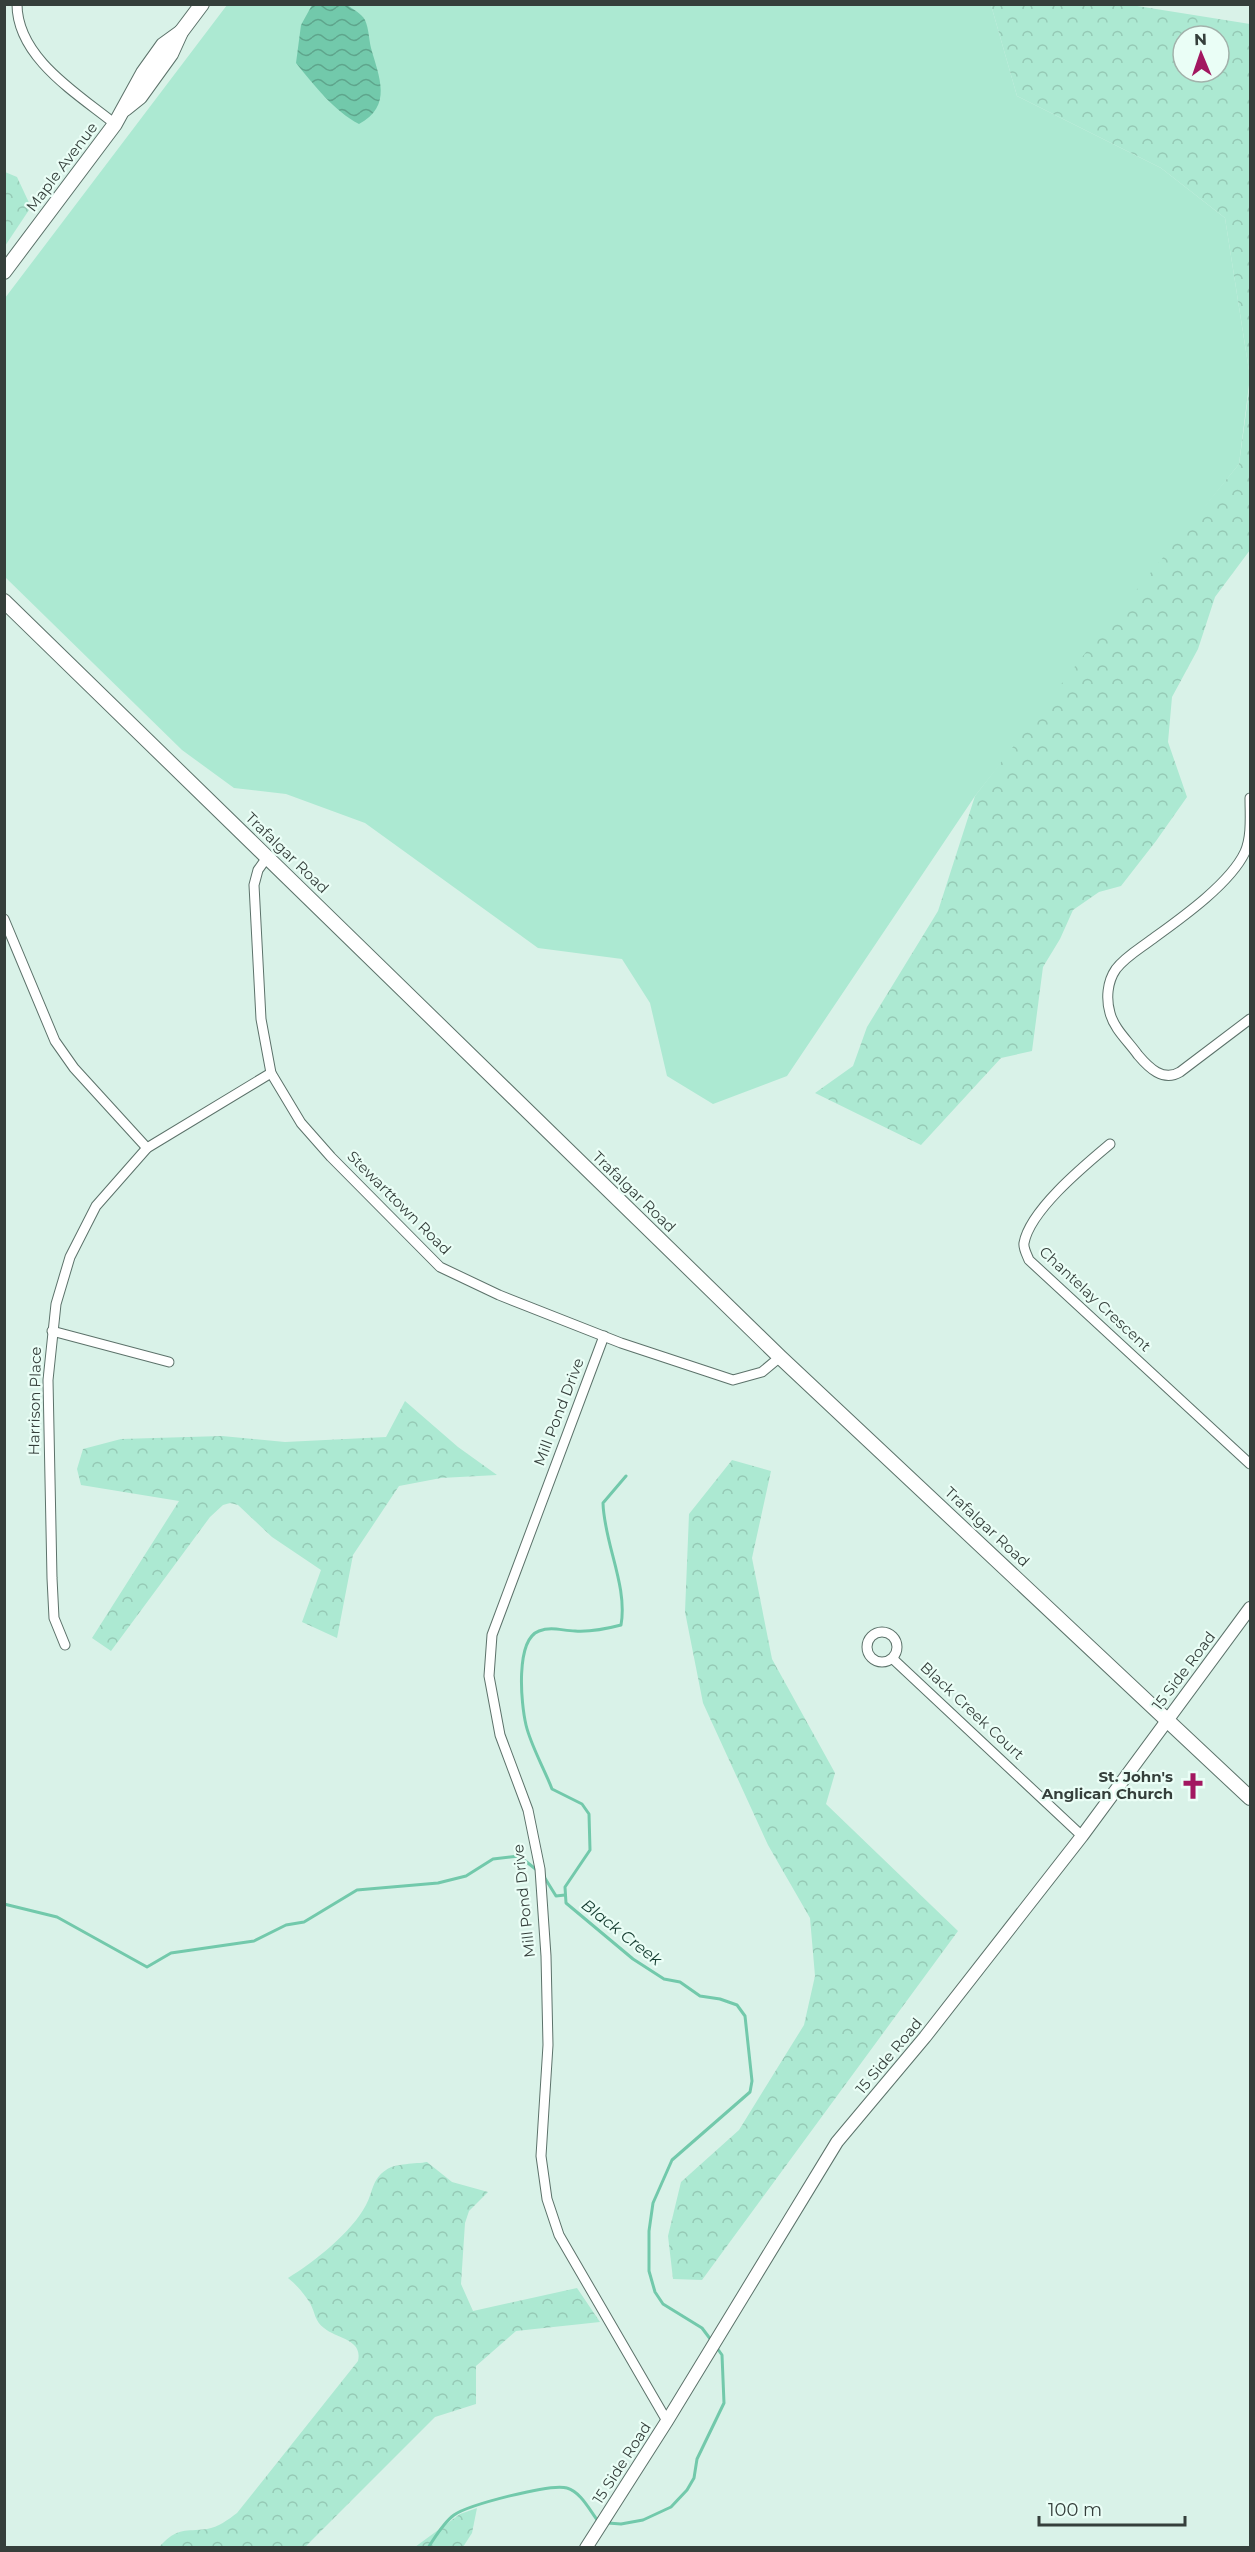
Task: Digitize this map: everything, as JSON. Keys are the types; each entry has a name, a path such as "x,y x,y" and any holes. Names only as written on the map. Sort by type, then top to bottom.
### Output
{"main road":[{"name":"Maple Avenue","path":"4,272 115,124 133,88 164,45 181,32 202,4"},
{"name":"Trafalgar Road","path":"4,601 780,1357 1251,1798"}],"street":[{"path":"18,4 17,12 25,38 39,59 115,124"},
{"path":"1251,798 1249,837 1240,861 1189,912 1124,961 1112,976 1108,998 1110,1013 1115,1025 1144,1062 1163,1075 1174,1076 1251,1019"},
{"name":"Stewarttown Road","path":"268,856 258,870 254,885 261,1018 271,1073 302,1123 316,1140 440,1267 499,1295 621,1343 733,1380 762,1372 780,1357"},
{"path":"4,919 55,1041 74,1068 147,1148"},
{"name":"Harrison Place","path":"65,1646 54,1618 48,1380 56,1304 70,1257 96,1206 147,1148 271,1073"},
{"name":"Chantelay Crescent","path":"1110,1144 1077,1171 1028,1228 1023,1245 1029,1260 1251,1464"},
{"path":"52,1331 169,1362"},
{"name":"Mill Pond Drive","path":"604,1336 492,1635 489,1676 500,1735 528,1810 540,1869 548,2045 542,2156 547,2199 559,2235 667,2421"},
{"name":"15 Side Road","path":"589,2543 708,2355 837,2142 925,2037 1082,1836 1251,1608"},
{"name":"Black Creek Court","path":"893,1659 1082,1836"}],"green space":[{"path":"227,5 991,5 1017,96 1161,168 1225,218 1250,377 1239,464 975,796 787,1076 713,1104 667,1076 650,1003 622,959 538,948 365,823 286,794 234,788 182,750 5,577 5,298"},
{"path":"991,5 1131,5 1250,24 1250,377 1225,218 1161,168 1017,96"},
{"path":"5,172 17,177 31,207 5,246"},
{"path":"1250,383 1250,550 1215,597 1198,649 1172,697 1168,742 1187,797 1121,886 1099,892 1073,910 1060,939 1043,967 1032,1051 1001,1058 921,1145 815,1093 853,1066 867,1027 938,911 975,796 1086,652 1239,464"},
{"path":"405,1401 458,1447 497,1475 441,1478 399,1486 353,1555 337,1638 302,1622 321,1570 272,1537 238,1505 230,1503 223,1505 210,1517 111,1651 92,1638 179,1501 81,1485 77,1469 83,1449 121,1439 222,1436 285,1442 386,1437"},
{"path":"732,1460 771,1471 752,1558 772,1659 835,1773 826,1804 958,1931 702,2280 673,2279 668,2236 681,2182 739,2130 804,2025 815,1976 810,1918 768,1845 703,1703 685,1612 689,1514"},
{"path":"427,2162 452,2182 488,2192 469,2211 465,2223 461,2284 473,2311 577,2288 600,2322 516,2331 476,2366 476,2404 435,2417 305,2547 159,2547 176,2533 211,2528 237,2513 358,2361 357,2348 348,2340 321,2326 308,2300 288,2278 309,2264 352,2226 366,2205 375,2182 381,2174 395,2166"},
{"path":"477,2508 472,2533 463,2547 415,2547 460,2514"}],"water":[{"path":"312,5 347,5 365,20 381,90 376,109 370,117 359,124 333,105 296,63 301,25"}],"waterway":[{"name":"Black Creek","path":"626,1476 603,1503 607,1533 619,1580 621,1625 587,1631 548,1629 539,1631 531,1637 523,1659 524,1715 534,1749 552,1789 582,1804 589,1814 590,1850 565,1887 566,1903 633,1959 664,1979 680,1982 700,1996 720,1999 737,2005 745,2016 752,2081 750,2092 672,2160 653,2203 649,2231 649,2271 655,2292 663,2304 702,2328 711,2340"},
{"path":"4,1904 57,1917 147,1967 171,1953 254,1941 286,1925 304,1922 357,1890 438,1883 466,1876 493,1859 519,1856 538,1871"},
{"path":"543,1875 556,1896 565,1895"},
{"name":"Black Creek","path":"608,2523 621,2524 643,2520 671,2507 687,2490 694,2478 697,2459 724,2403 722,2355 717,2348"},
{"name":"Black Creek","path":"428,2548 454,2515 475,2506 545,2489 558,2487 572,2490 598,2521"}],"place":[{"name":"St. John's Anglican Church","path":"1193,1786"}]}
